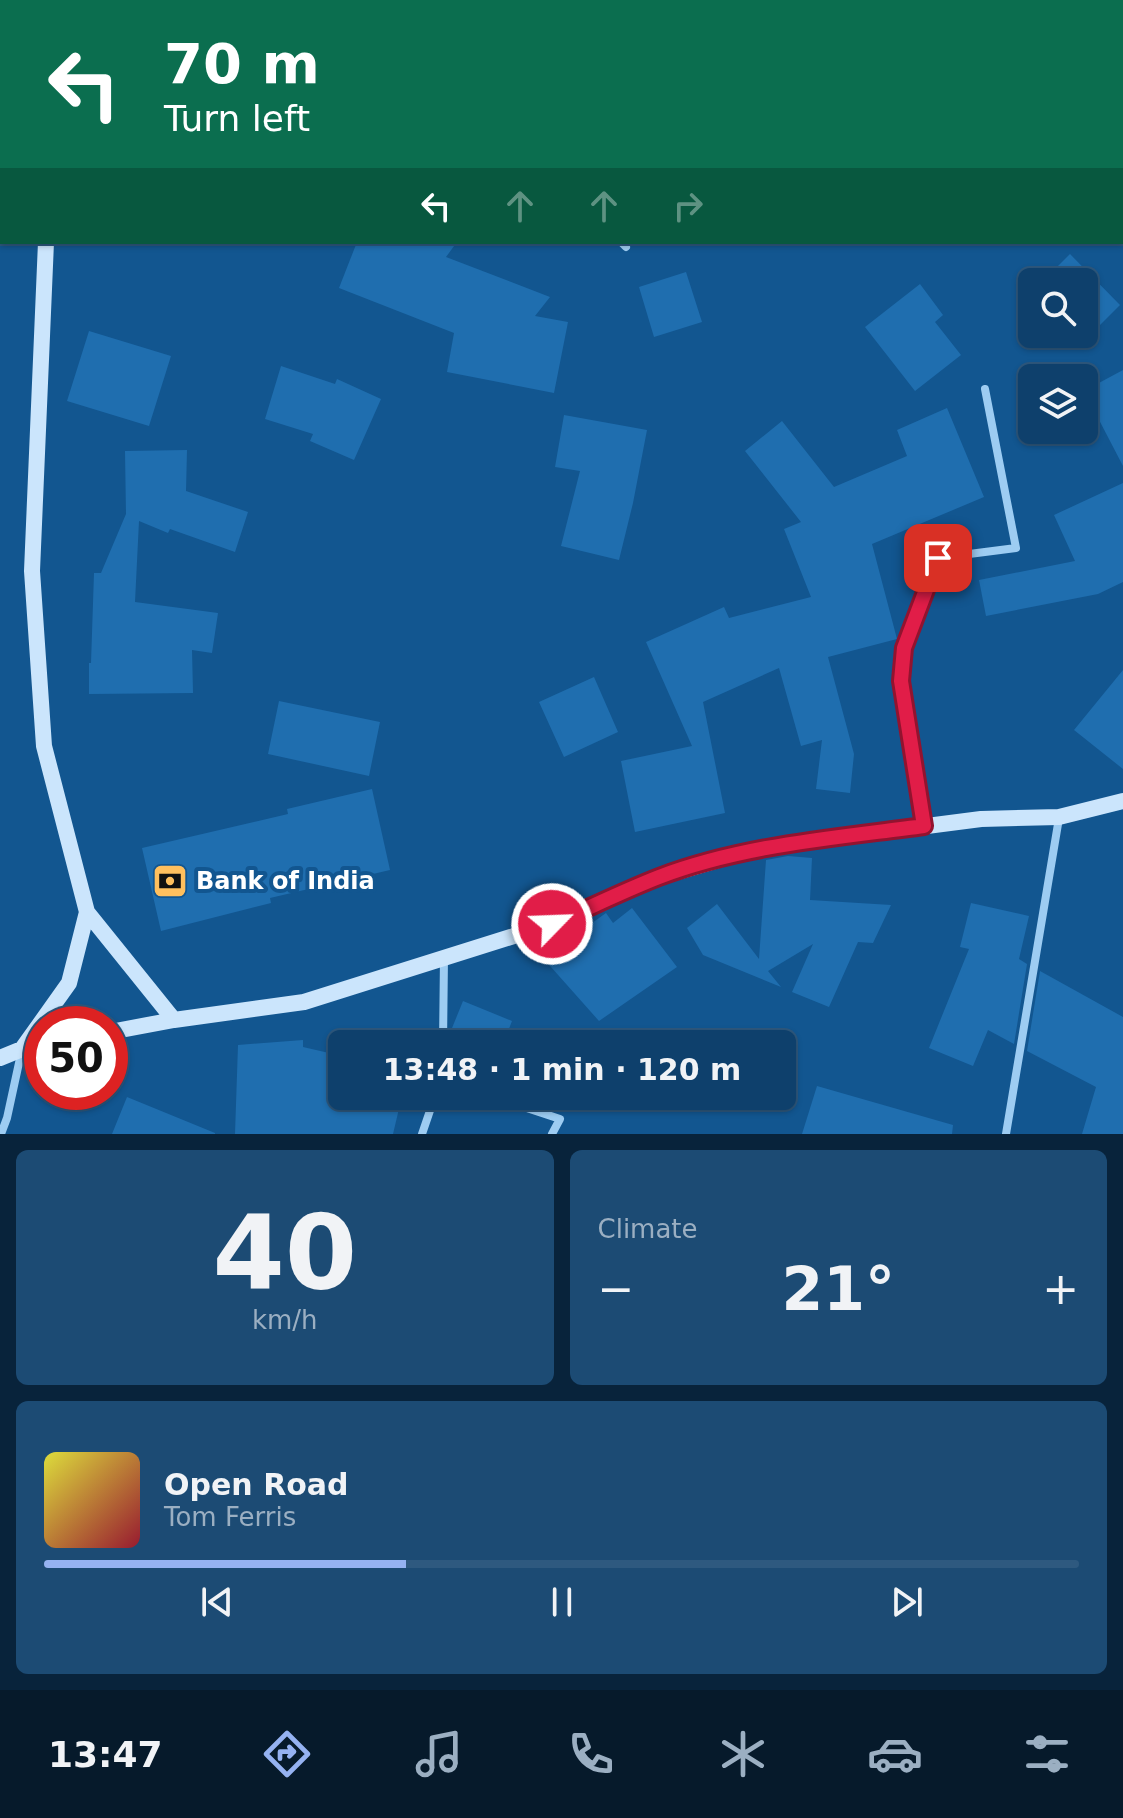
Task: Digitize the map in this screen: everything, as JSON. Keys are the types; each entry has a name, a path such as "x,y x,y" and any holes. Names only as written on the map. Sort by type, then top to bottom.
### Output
{"main road":[{"path":"46,244 32,571 44,746 87,912 174,1020"},
{"path":"128,1029 304,1002 552,924 660,877 735,855 803,842 981,819 1059,817 1123,801"},
{"path":"0,1058 22,1049 69,983 87,912"}],"street":[{"path":"924,826 901,681 904,648 938,558 1016,548 985,389"},
{"path":"1006,1134 1059,817"},
{"path":"443,1030 444,957"},
{"path":"1,1134 22,1049"},
{"path":"422,1134 430,1110"},
{"path":"533,1110 560,1119 552,1134"}],"building":[{"path":"356,244 456,244 446,257 550,297 535,316 568,322 554,393 447,372 454,333 339,288"},
{"path":"1070,254 1084,268 1056,268"},
{"path":"686,272 702,322 654,337 639,287"},
{"path":"1098,283 1120,305 1098,327"},
{"path":"920,284 943,315 935,322 961,355 915,391 865,327"},
{"path":"89,331 171,356 149,426 67,401"},
{"path":"281,366 335,384 337,379 381,399 354,460 310,441 313,434 265,419"},
{"path":"1123,370 1123,466 1098,418 1098,383"},
{"path":"947,408 984,497 872,544 897,639 828,657 854,754 850,793 816,789 822,740 801,746 779,668 703,702 725,813 635,832 621,761 692,746 646,642 724,607 729,618 811,597 784,529 801,522 745,451 782,421 834,487 907,456 897,430"},
{"path":"564,415 647,430 619,560 561,546 580,471 555,467"},
{"path":"187,450 186,491 248,512 235,552 170,529 168,533 139,521 135,602 218,613 212,653 192,650 193,693 89,694 94,573 101,573 126,514 125,451"},
{"path":"1123,483 1123,582 1098,594 986,616 979,580 1075,561 1054,515"},
{"path":"1123,670 1123,769 1074,730"},
{"path":"594,677 618,732 564,757 539,702"},
{"path":"279,701 380,722 369,776 268,754"},
{"path":"372,789 390,870 270,898 271,903 161,931 142,848 288,814 287,809"},
{"path":"788,856 812,858 810,900 891,905 873,943 858,942 829,1007 792,992 813,944 768,971 781,987 703,955 687,928 717,904 759,959 766,860"},
{"path":"971,903 1029,916 1019,959 1027,964 1014,1044 988,1030 973,1066 929,1048 969,949 960,947"},
{"path":"632,908 677,967 599,1021 543,958 606,913 613,923"},
{"path":"1040,971 1123,1017 1123,1134 1082,1134 1096,1087 1027,1051"},
{"path":"463,1001 512,1021 508,1030 451,1030"},
{"path":"303,1040 303,1047 328,1053 328,1110 399,1110 393,1134 235,1134 238,1045"},
{"path":"817,1086 953,1125 952,1134 802,1134"},
{"path":"128,1097 215,1133 215,1134 112,1134 122,1110 128,1110"}],"place":[{"name":"Bank of India","path":"170,881"}],"route":[{"path":"552,924 660,877 735,855 803,842 924,826 901,681 904,648 938,558"}]}
